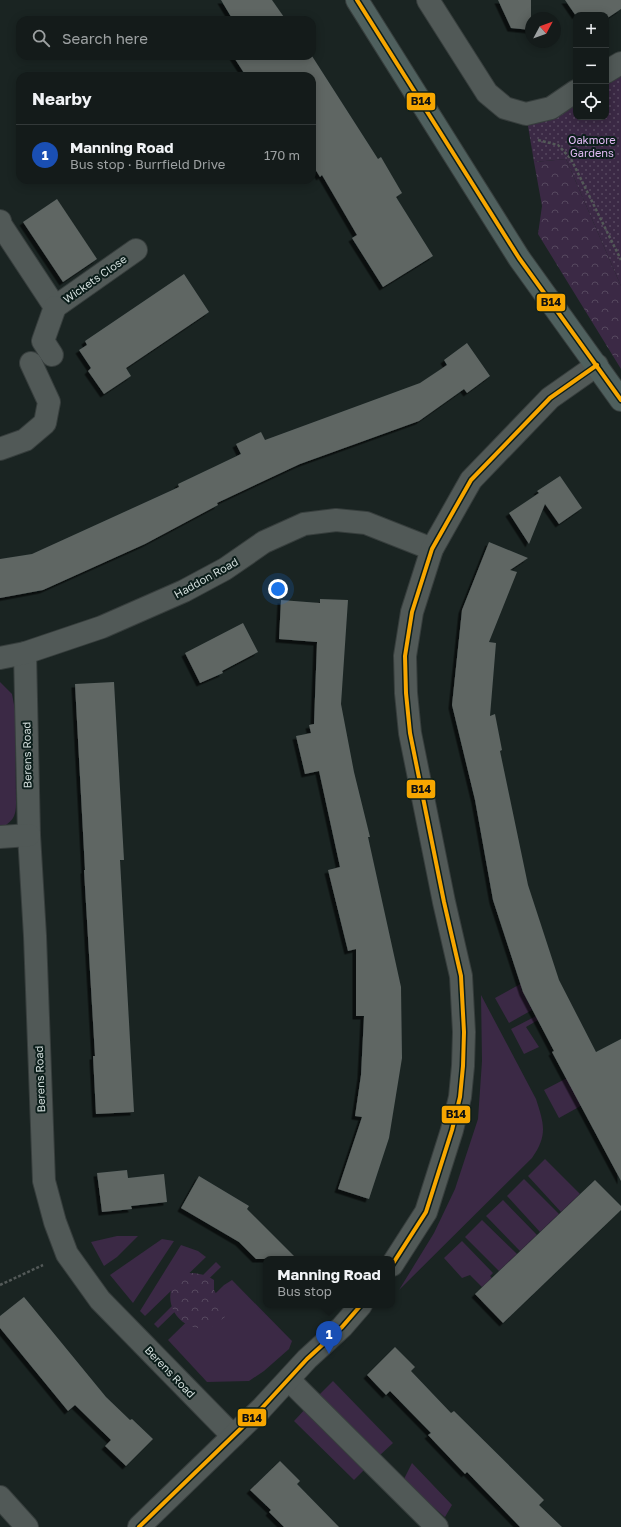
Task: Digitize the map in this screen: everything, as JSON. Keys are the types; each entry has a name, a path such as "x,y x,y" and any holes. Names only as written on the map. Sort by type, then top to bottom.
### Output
{"main road":[{"path":"357,0 519,258 621,400"}],"street":[{"path":"428,0 487,93 505,108 526,114 550,108 573,94"},
{"path":"609,70 621,62"},
{"name":"Wickets Close","path":"0,221 1,225 55,307"},
{"name":"Wickets Close","path":"52,355 43,341 55,307 136,250"},
{"path":"0,449 24,440 45,423 49,402 31,363"},
{"path":"395,1260 426,1212 452,1130 460,1097 464,1032 462,976 444,902 410,733 406,693 405,656 412,612 432,550 471,480 550,398 596,365"},
{"name":"Haddon Road","path":"0,658 25,653 102,627 184,591 225,569 264,542 304,524 336,520 366,523 432,550"},
{"name":"Berens Road","path":"25,653 29,835 35,936 44,1181 55,1222 67,1254 100,1300 233,1436"},
{"path":"0,837 29,835"},
{"path":"140,1527 289,1380 307,1359 342,1327 358,1308"},
{"path":"289,1380 437,1527"},
{"path":"0,1497 27,1527"}],"path":[{"path":"537,139 558,145 571,159 621,260"},
{"path":"0,1284 67,1254"}],"green space":[{"name":"Oakmore Gardens","path":"621,63 621,286 566,159 534,162 526,114 573,92 573,120 609,120 609,70"},
{"path":"566,159 621,286 621,369 538,234 542,206 534,162"},
{"path":"0,682 12,694 15,710 16,803 14,816 8,824 0,829"},
{"path":"526,981 530,982 521,988 532,1010 509,1023 495,998"},
{"path":"481,995 536,1099 541,1116 543,1129 542,1136 537,1150 532,1158 399,1290 434,1233 455,1189 478,1119 482,1061"},
{"path":"536,1016 538,1020 526,1027 539,1047 524,1054 511,1029"},
{"path":"567,1078 586,1103 559,1118 544,1090"},
{"path":"545,1159 580,1194 561,1212 528,1176"},
{"path":"524,1179 559,1214 540,1232 507,1196"},
{"path":"503,1200 537,1235 520,1251 486,1216"},
{"path":"482,1220 517,1254 499,1271 465,1237"},
{"path":"117,1236 138,1236 117,1257 104,1266 91,1242"},
{"path":"162,1239 174,1241 133,1303 110,1275"},
{"path":"462,1241 493,1273 490,1276 492,1278 482,1287 470,1275 462,1278 444,1258"},
{"path":"181,1245 198,1251 206,1257 145,1316 140,1311"},
{"path":"216,1262 221,1267 158,1328 154,1324"},
{"path":"184,1273 196,1273 214,1280 214,1290 223,1306 225,1317 207,1328 197,1328 181,1321 172,1307 170,1298 171,1290 176,1280"},
{"path":"232,1280 292,1341 289,1349 264,1371 249,1381 207,1382 168,1340 224,1285"},
{"path":"333,1381 393,1443 379,1456 319,1395"},
{"path":"308,1406 368,1466 354,1480 294,1421"},
{"path":"412,1463 452,1505 445,1517 431,1505 426,1506 402,1483"}],"building":[{"path":"221,0 272,0 283,16 231,16"},
{"path":"498,0 531,0 531,12 525,12 525,29 511,28"},
{"path":"565,0 621,0 621,9 609,17 609,12 573,12"},
{"path":"236,60 315,60 378,159 381,157 402,193 396,197 433,256 383,287 352,238 357,235 322,175 320,177 316,170 316,72 243,72"},
{"path":"57,199 97,259 63,282 23,222"},
{"path":"184,274 209,312 126,368 131,376 104,394 88,371 91,368 79,350 87,345 85,341"},
{"path":"467,343 490,376 467,393 464,389 419,421 300,464 217,503 218,505 145,544 43,590 0,598 0,559 32,554 179,487 178,484 241,454 236,444 261,432 265,440 420,383 447,365 444,360"},
{"path":"560,476 582,508 559,524 545,504 529,544 509,513 539,493 537,491"},
{"path":"489,542 528,558 510,570 517,572 489,642 496,643 490,716 495,714 502,750 500,751 528,885 559,980 596,1052 621,1039 621,1181 552,1052 554,1051 523,992 493,900 475,800 452,705 462,610"},
{"path":"320,599 348,600 341,704 354,772 370,837 368,837 401,987 402,1058 389,1138 369,1199 338,1189 362,1117 355,1116 361,1075 364,1016 356,1016 356,949 348,951 328,870 340,867 319,771 305,774 296,736 311,733 309,725 314,724 317,642 279,639 281,600 320,603"},
{"path":"243,623 258,652 222,671 223,673 200,683 185,653"},
{"path":"114,682 124,860 120,860 134,1112 96,1114 93,1056 95,1056 75,684"},
{"path":"127,1170 128,1178 164,1174 167,1202 131,1206 132,1209 102,1212 97,1173"},
{"path":"199,1176 249,1206 247,1209 294,1256 263,1256 263,1259 256,1259 239,1242 181,1208"},
{"path":"595,1180 621,1206 621,1210 503,1323 475,1294"},
{"path":"24,1297 106,1397 153,1439 126,1466 105,1446 111,1440 75,1405 68,1411 0,1328 0,1316"},
{"path":"395,1347 415,1367 411,1371 451,1413 454,1411 544,1500 539,1505 562,1527 520,1527 467,1472 465,1474 428,1435 431,1433 390,1391 386,1395 367,1375"},
{"path":"280,1461 300,1481 297,1484 339,1527 284,1527 269,1512 271,1510 250,1490"}],"transit line":[{"name":"B14","path":"357,0 519,258 621,400"},
{"name":"B14","path":"395,1260 426,1212 452,1130 460,1097 464,1032 461,976 444,902 410,733 406,693 405,656 412,612 432,549 471,480 550,398 597,365"},
{"name":"B14","path":"139,1527 261,1409 307,1359 342,1327 358,1308"}],"place":[{"name":"Manning Road","path":"329,1354"}]}
